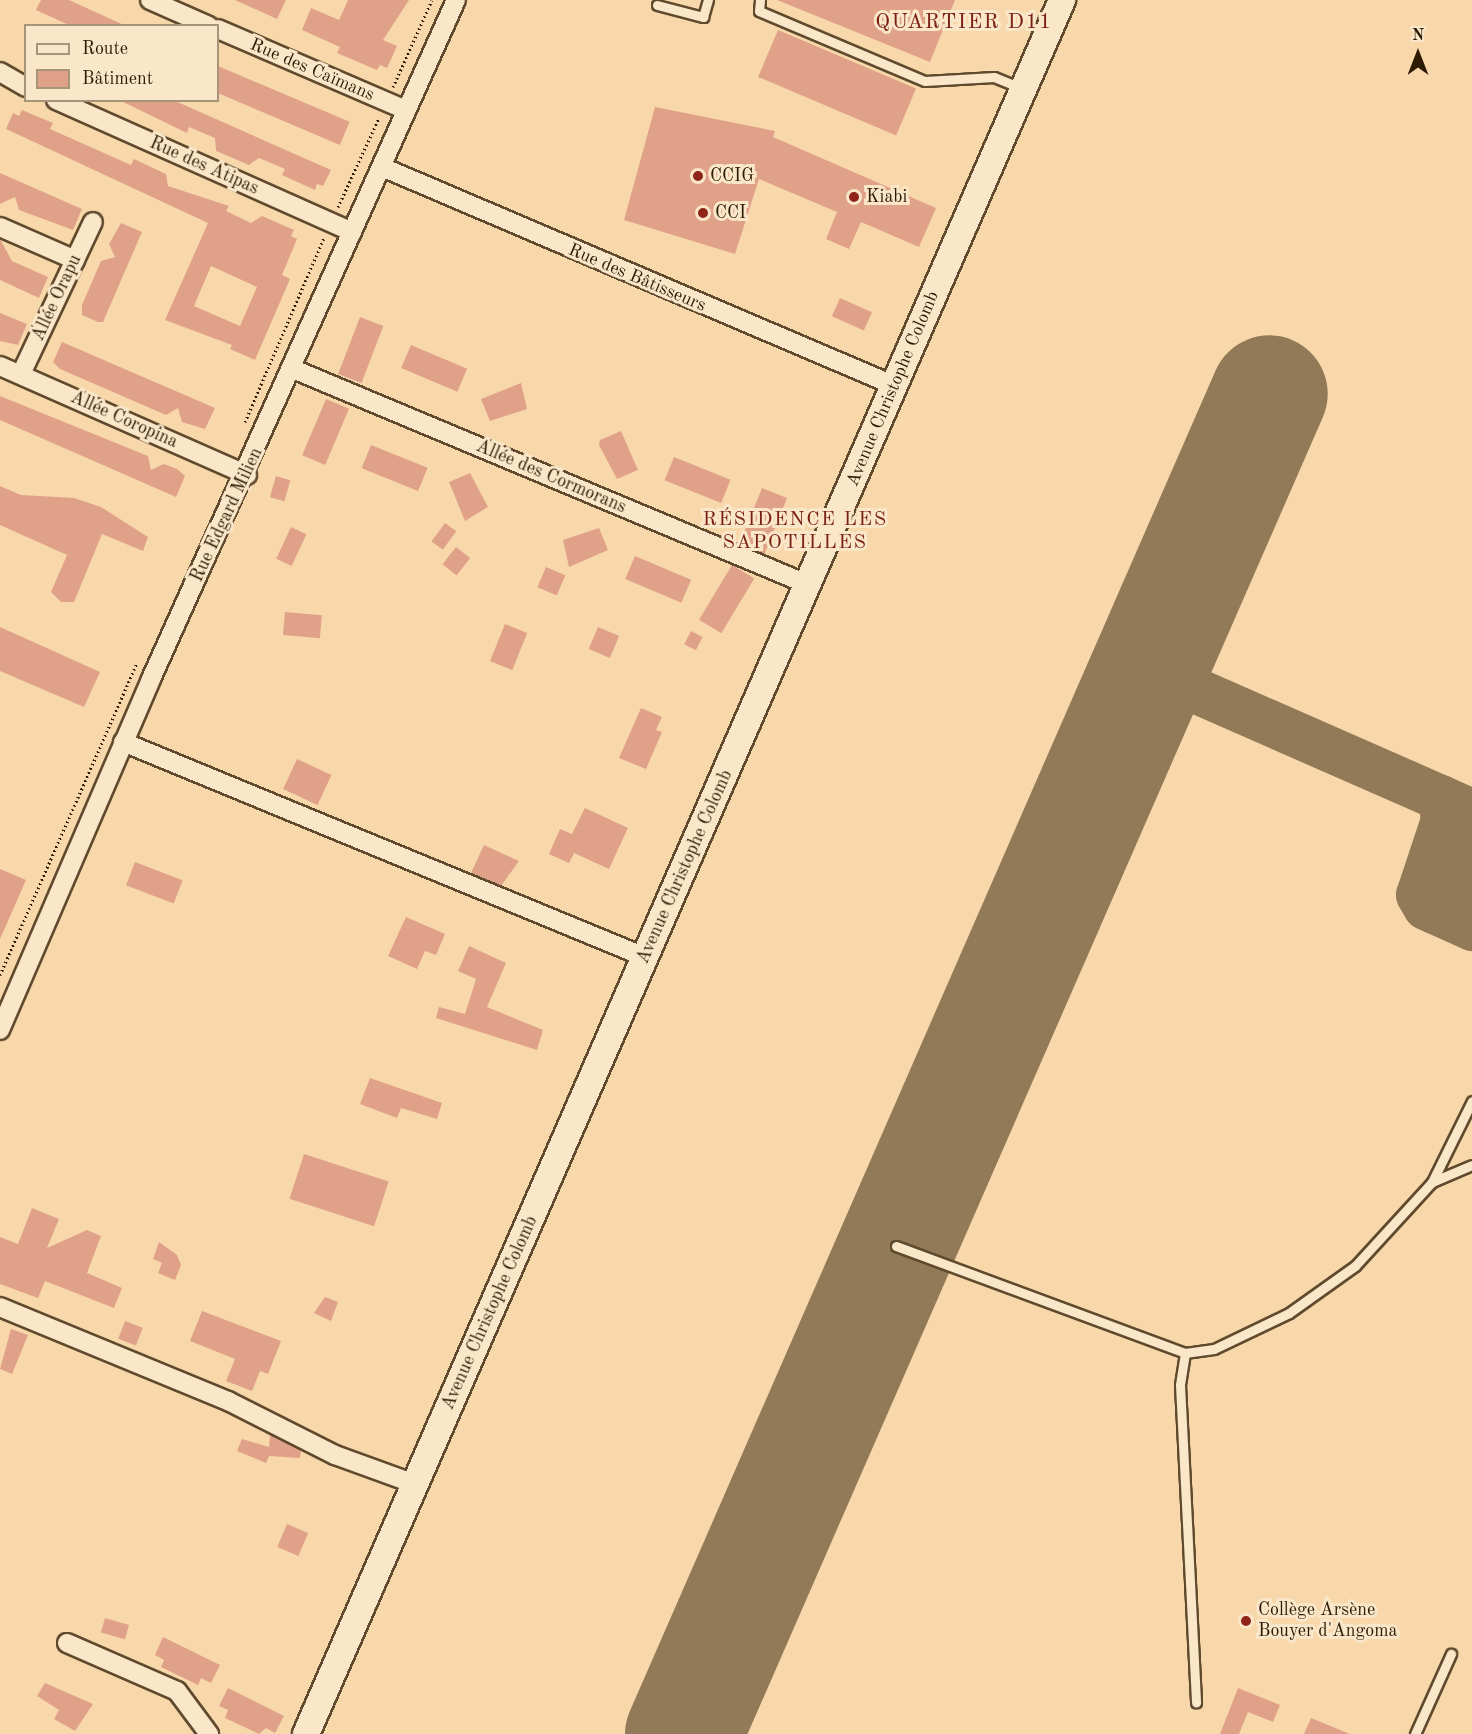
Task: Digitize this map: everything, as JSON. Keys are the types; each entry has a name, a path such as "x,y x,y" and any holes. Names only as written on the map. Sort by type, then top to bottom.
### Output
{"street":[{"path":"150,0 204,24"},
{"name":"Rue Edgard Milien","path":"0,1030 123,742 247,475 456,0"},
{"name":"Avenue Christophe Colomb","path":"306,1734 809,585 893,385 1062,0"},
{"name":"Rue des Caïmans","path":"219,29 406,110"},
{"path":"0,72 24,86"},
{"name":"Rue des Atipas","path":"60,102 352,232"},
{"name":"Rue des Bâtisseurs","path":"382,167 893,385"},
{"name":"Allée Orapu","path":"21,374 93,222"},
{"path":"0,227 75,260"},
{"name":"Allée Coropina","path":"0,366 247,475"},
{"name":"Allée des Cormorans","path":"293,369 809,585"},
{"path":"123,742 645,957"},
{"path":"0,1307 228,1401 334,1455 415,1484"},
{"path":"67,1643 177,1691 209,1734"}],"lane":[{"path":"657,5 703,17 708,0"},
{"path":"760,0 759,11 925,81 994,77 1023,89"},
{"path":"896,1246 1185,1353 1214,1349 1289,1312 1355,1266 1432,1182 1472,1101"},
{"path":"1432,1182 1472,1165"},
{"path":"1185,1353 1180,1385 1196,1703"},
{"path":"1415,1734 1450,1654"}],"path":[{"path":"241,432 331,223 432,0"},
{"path":"0,975 140,657"}],"building":[{"path":"41,0 69,0 122,24 67,24 36,10"},
{"path":"235,0 286,0 277,19"},
{"path":"348,0 409,0 383,40 397,46 387,68 380,65 377,70 337,53 340,47 302,30 311,8 339,20"},
{"path":"777,0 955,0 930,62"},
{"path":"778,30 916,89 896,136 758,77"},
{"path":"219,66 350,122 340,145 219,94"},
{"path":"123,102 178,102 331,170 323,186 317,184 315,190 282,175 285,169 259,158 249,165 216,151 215,138 189,127 187,133"},
{"name":"CCIG","path":"655,107 775,131 773,137 936,208 919,247 861,222 849,249 826,239 837,212 759,179 735,254 624,220"},
{"path":"22,110 53,123 50,129 131,165 134,159 166,174 168,186 229,206 226,211 251,223 262,216 294,230 291,236 297,239 282,275 290,279 255,360 230,349 232,345 165,320 208,223 6,129 13,113 19,116","holes":["211,266 257,287 240,326 194,306"]},
{"path":"0,173 82,209 73,230 19,210 15,197 0,204"},
{"path":"121,223 142,232 103,322 98,322 82,315 82,305 101,261 115,257 109,244"},
{"path":"0,239 12,261 48,277 39,298 0,280"},
{"path":"840,298 872,312 864,331 832,316"},
{"path":"0,313 27,324 18,345 0,341"},
{"path":"360,317 383,326 361,383 338,374"},
{"path":"62,342 215,408 205,429 182,422 178,408 166,415 60,369 53,362"},
{"path":"411,345 467,369 457,392 401,368"},
{"path":"521,383 527,409 490,421 481,399"},
{"path":"0,396 148,456 151,470 164,464 177,469 185,476 176,497 0,420"},
{"path":"326,399 349,409 325,465 302,455"},
{"path":"621,431 638,470 617,479 599,445 600,440"},
{"path":"371,445 428,468 418,491 362,468"},
{"path":"674,457 731,480 721,503 665,480"},
{"path":"470,473 488,507 465,521 449,482"},
{"path":"276,476 290,480 284,501 270,497"},
{"path":"0,486 21,495 74,498 101,507 148,537 143,551 102,534 74,602 61,602 51,592 67,555 0,525"},
{"path":"762,488 787,498 764,555 739,545"},
{"path":"445,523 456,531 443,550 431,542"},
{"path":"291,527 306,534 292,566 276,559"},
{"path":"599,528 608,550 569,567 563,540"},
{"path":"456,547 470,558 457,575 442,564"},
{"path":"635,556 691,580 681,603 625,579"},
{"path":"732,565 754,578 721,633 699,620"},
{"path":"546,567 565,575 557,595 537,587"},
{"path":"285,612 322,615 320,638 283,635"},
{"path":"505,624 527,633 512,670 490,661"},
{"path":"0,627 100,672 84,707 0,671"},
{"path":"598,627 619,636 610,658 589,649"},
{"path":"691,631 703,637 696,650 684,644"},
{"path":"641,708 662,717 656,730 662,732 646,769 619,758"},
{"path":"297,759 331,775 317,805 283,789"},
{"path":"585,808 628,828 609,869 574,853 569,863 549,854 560,829 572,834"},
{"path":"484,845 519,861 501,886 471,873"},
{"path":"135,862 183,880 174,904 126,885"},
{"path":"0,869 26,880 0,939"},
{"path":"406,917 445,934 436,955 425,951 417,969 388,956"},
{"path":"469,946 506,963 487,1007 543,1030 537,1050 436,1018 439,1007 465,1014 476,979 458,971"},
{"path":"370,1078 442,1103 437,1119 401,1108 397,1118 360,1104"},
{"path":"304,1154 389,1182 374,1226 289,1199"},
{"path":"32,1208 59,1219 47,1248 87,1230 101,1236 87,1273 122,1288 114,1308 45,1281 38,1298 0,1284 0,1237 18,1244"},
{"path":"159,1242 177,1255 181,1265 175,1280 158,1273 162,1263 153,1259"},
{"path":"325,1297 338,1302 331,1321 314,1313"},
{"path":"202,1311 281,1341 268,1374 260,1371 252,1391 226,1381 235,1359 190,1341"},
{"path":"125,1321 143,1328 136,1346 118,1339"},
{"path":"11,1329 28,1335 12,1374 0,1369"},
{"path":"270,1435 301,1450 300,1458 269,1456 266,1463 237,1451 242,1439 269,1447"},
{"path":"287,1524 308,1533 298,1556 277,1547"},
{"path":"105,1618 129,1625 125,1639 101,1632"},
{"path":"163,1637 220,1665 211,1683 201,1678 198,1685 161,1667 164,1660 155,1655"},
{"path":"45,1683 93,1704 75,1731 54,1719 59,1710 37,1696"},
{"path":"228,1688 284,1716 275,1733 266,1728 259,1734 225,1718 228,1710 219,1706"},
{"path":"1238,1688 1280,1705 1273,1722 1248,1712 1239,1734 1220,1734"},
{"path":"1311,1718 1350,1734 1304,1734"}],"taxiway":[{"path":"1238,462 1287,420 1287,398 1269,393"},
{"path":"1173,613 1169,662 1190,688 1472,812"},
{"path":"1128,715 1154,694 1190,688"},
{"path":"1441,798 1444,820 1419,895 1426,907 1472,928"},
{"path":"1434,911 1452,902 1462,884 1457,819"}],"runway":[{"path":"683,1734 1269,393"}],"place":[{"name":"CCIG","path":"698,176"},
{"name":"Kiabi","path":"854,197"},
{"name":"CCI","path":"703,213"},
{"name":"Collège Arsène Bouyer d'Angoma","path":"1246,1621"}],"district":[{"name":"QUARTIER D11","path":"964,23"},
{"name":"RÉSIDENCE LES SAPOTILLES","path":"795,532"}]}
